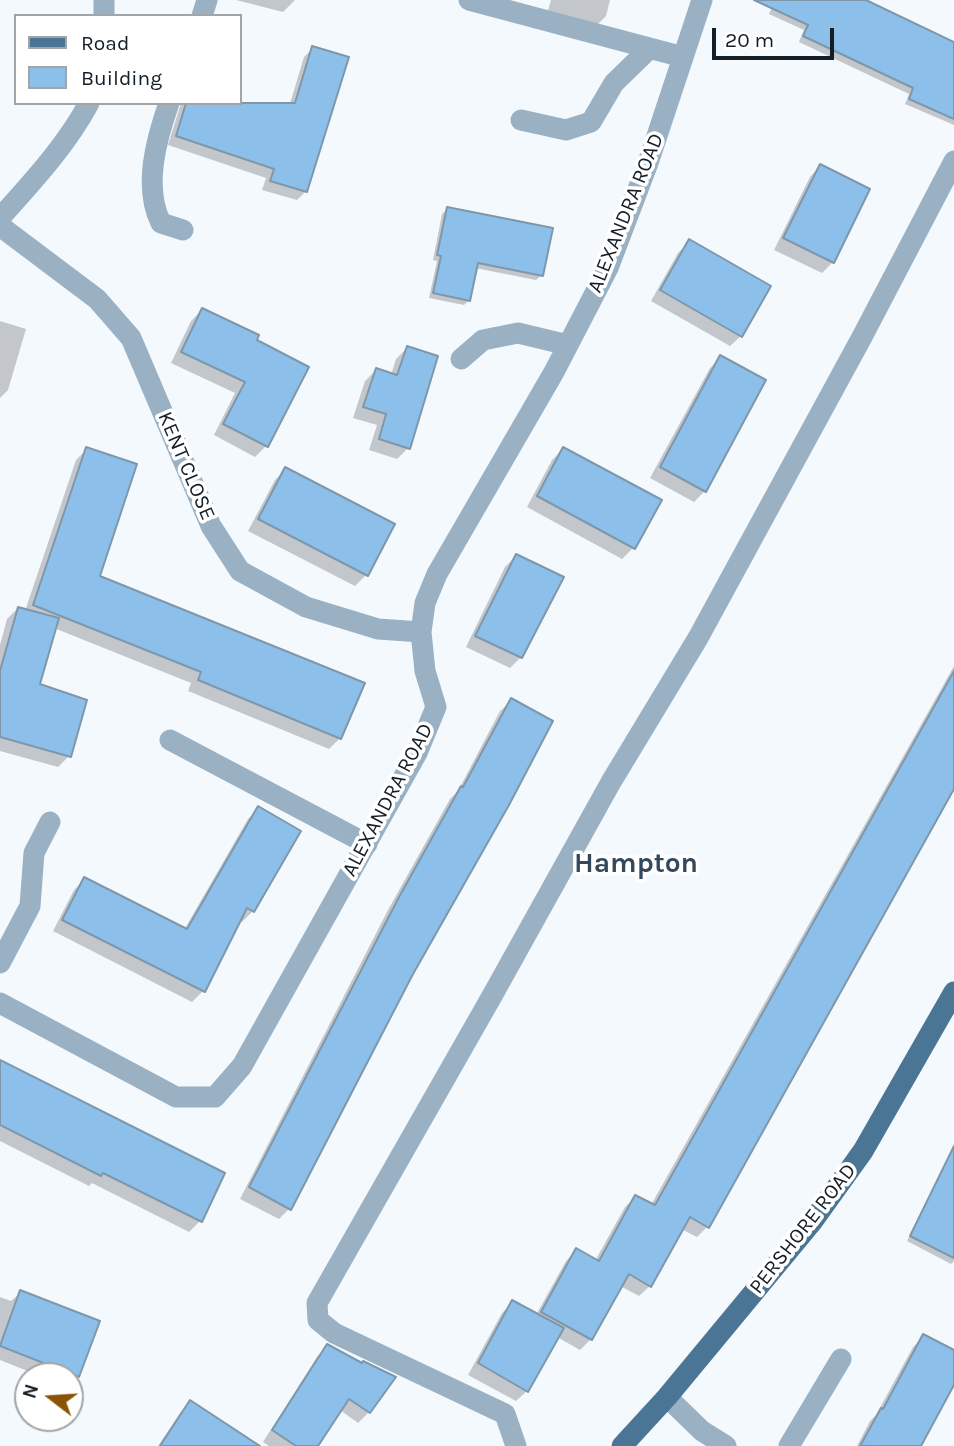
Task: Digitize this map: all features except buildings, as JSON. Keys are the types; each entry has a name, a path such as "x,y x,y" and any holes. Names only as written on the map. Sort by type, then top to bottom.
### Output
{"main road":[{"name":"PERSHORE ROAD","path":"622,1446 667,1397 812,1222 863,1151 954,992"}],"street":[{"path":"469,0 683,57"},
{"name":"ALEXANDRA ROAD","path":"0,1003 176,1097 215,1097 242,1066 417,753 436,707 425,671 421,632 425,603 437,574 568,345 608,268 648,163 702,0"},
{"path":"522,120 566,130 591,122 614,83 650,48"},
{"path":"0,218 52,159 88,105"},
{"path":"168,105 155,161 152,205 161,223 183,230"},
{"path":"516,1446 505,1414 334,1333 317,1320 317,1303 611,782 698,638 954,161"},
{"name":"KENT CLOSE","path":"0,226 97,299 131,338 211,526 240,571 306,607 378,629 421,632"},
{"path":"461,359 483,340 518,332 568,345"},
{"path":"170,740 367,844"},
{"path":"0,963 30,906 34,853 50,822"},
{"path":"789,1446 841,1359"},
{"path":"667,1397 702,1431 726,1446"}],"district":[{"name":"Hampton","path":"636,864"}]}
